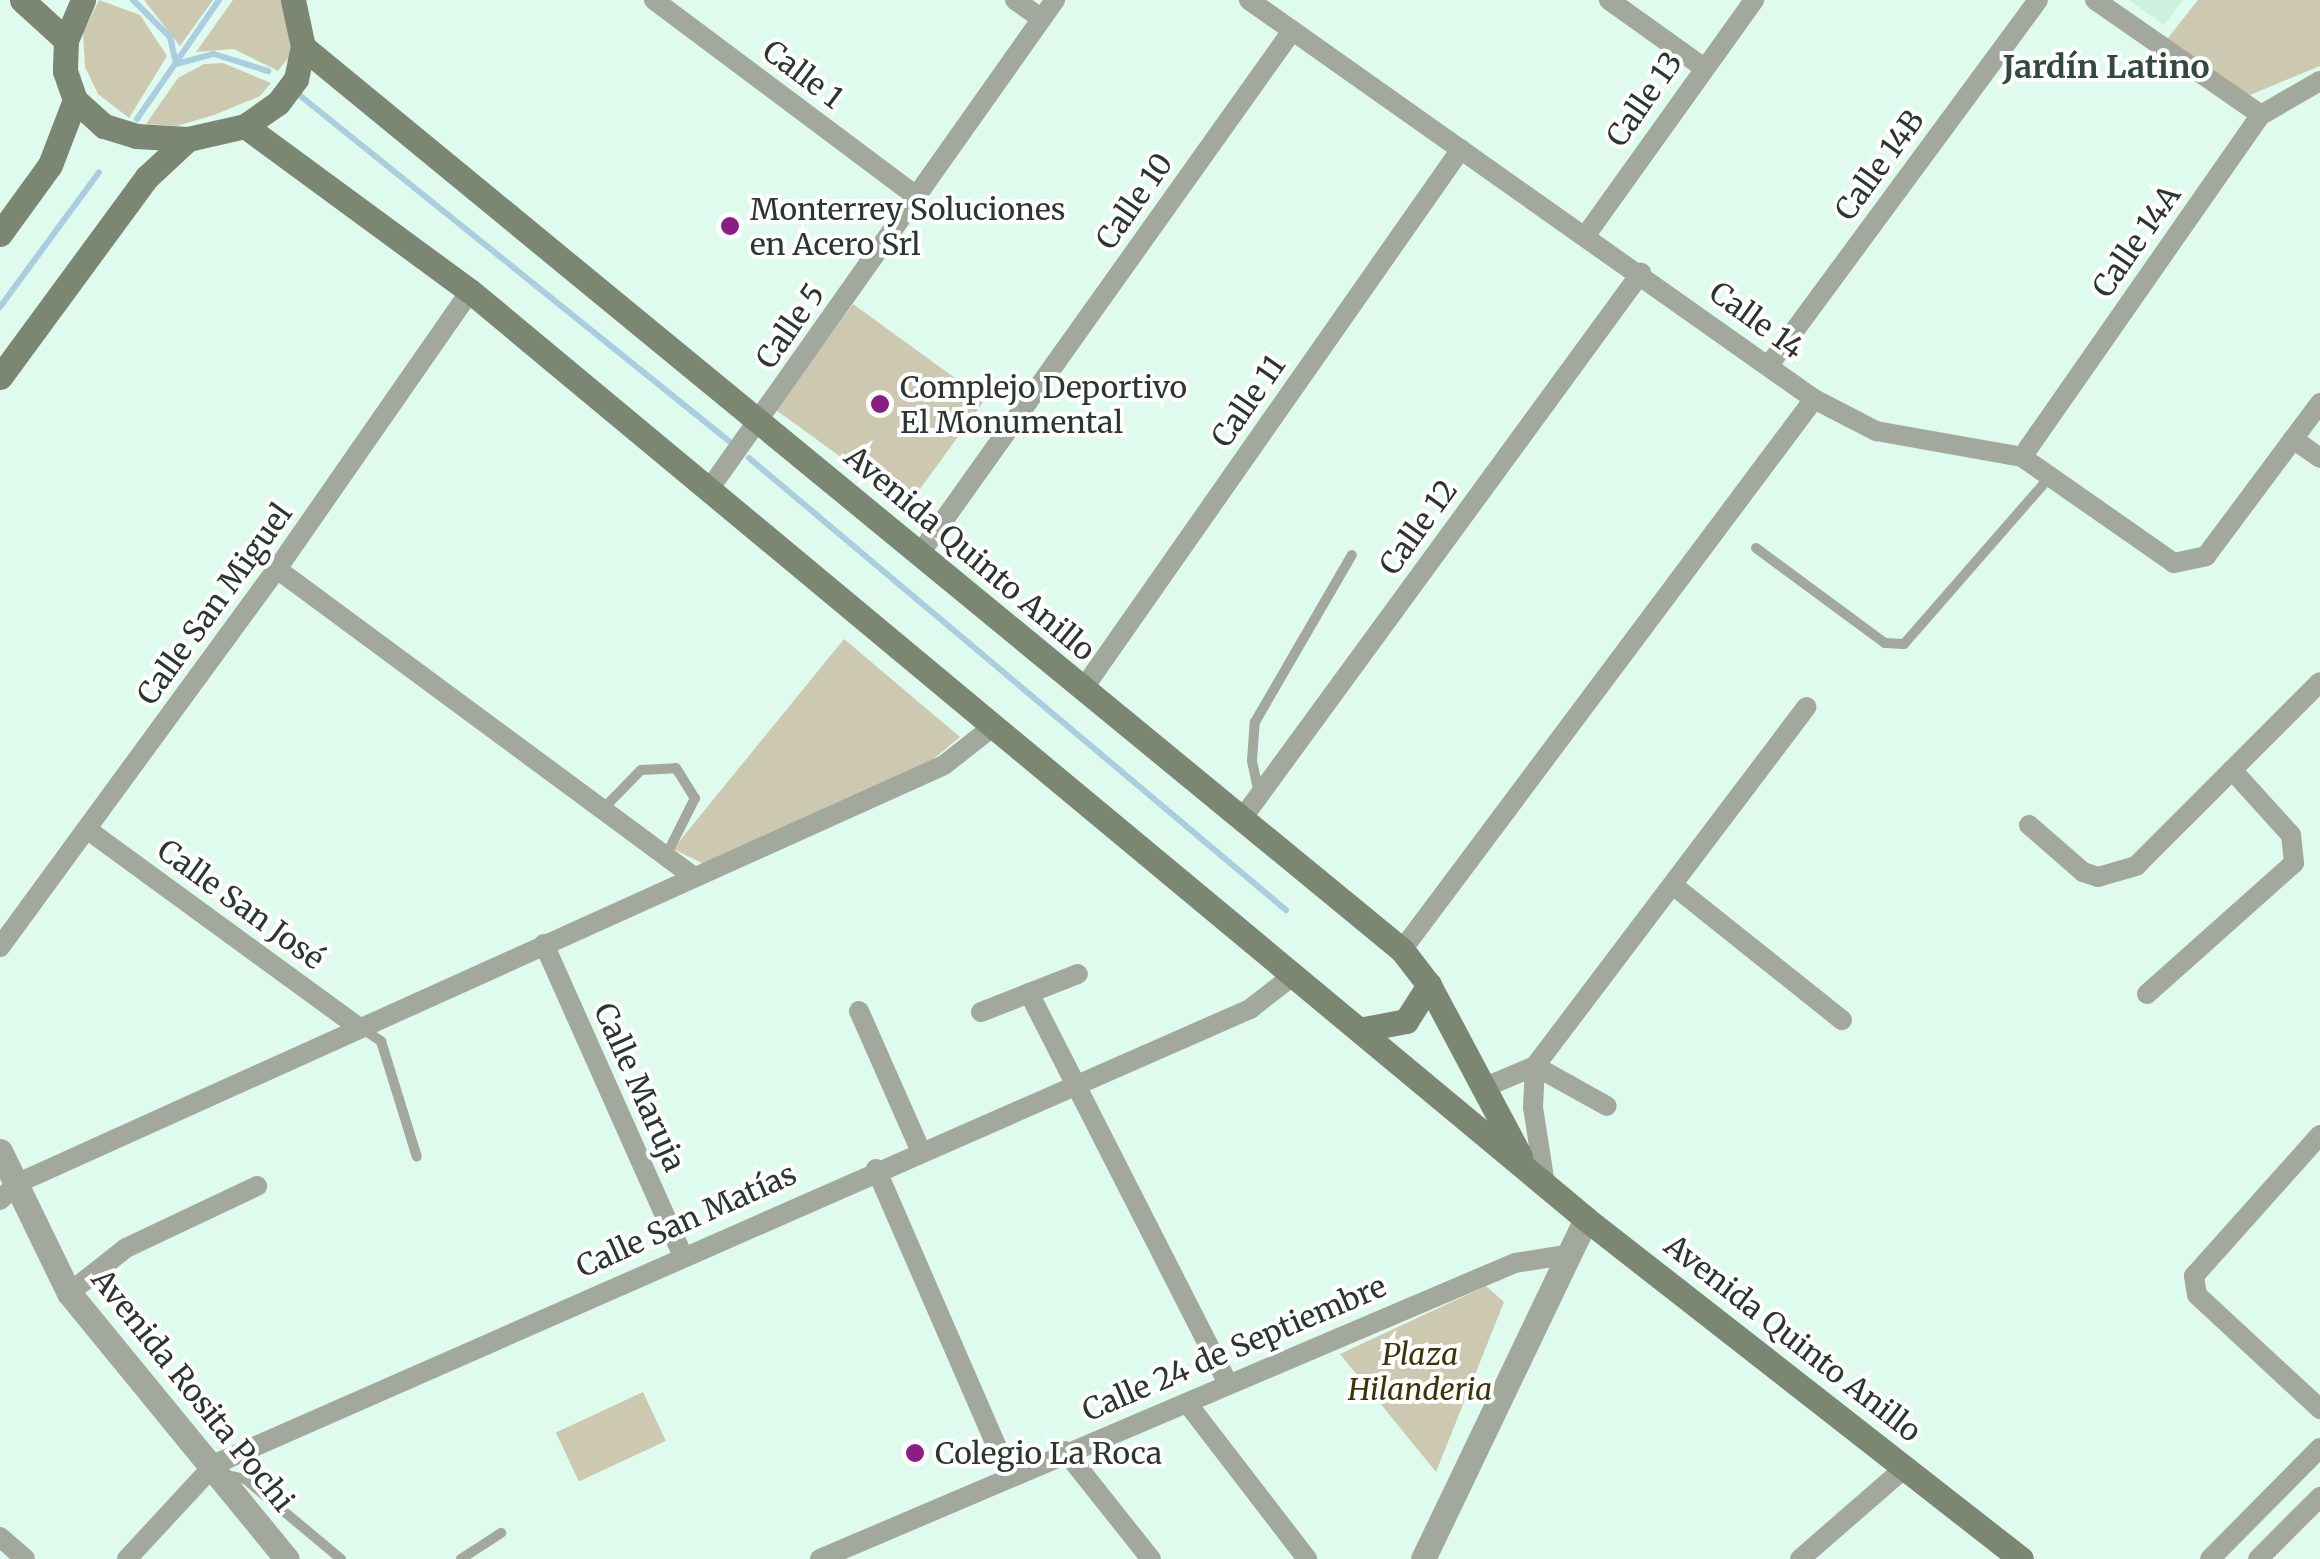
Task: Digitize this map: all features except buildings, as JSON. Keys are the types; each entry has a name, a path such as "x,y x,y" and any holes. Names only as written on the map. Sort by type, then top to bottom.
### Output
{"main road":[{"path":"22,0 66,40"},
{"path":"82,0 66,40 65,71 75,100 104,126 136,136 188,140 245,126 278,103 296,79 304,47 298,3"},
{"name":"Avenida Quinto Anillo","path":"304,47 1083,689 1244,816 1402,950 1429,985 1535,1176"},
{"path":"0,234 50,164 75,100"},
{"name":"Avenida Quinto Anillo","path":"245,126 470,290 1364,1029 1586,1220 2021,1559"},
{"path":"0,377 148,177 188,140"},
{"path":"1364,1029 1406,1021 1429,985"}],"street":[{"name":"Calle 1","path":"654,0 916,196"},
{"path":"1015,0 1041,18"},
{"name":"Calle 5","path":"710,488 1055,0"},
{"name":"Calle 14","path":"1249,0 1641,273 1814,399 1402,950"},
{"path":"1609,0 1703,67"},
{"name":"Calle 13","path":"1586,235 1754,0"},
{"name":"Calle 14B","path":"1769,365 2038,0"},
{"path":"2095,0 2260,116"},
{"name":"Calle 10","path":"921,552 1292,31"},
{"name":"Calle 14A","path":"2022,456 2260,116 2320,81"},
{"name":"Calle 11","path":"1083,689 1461,148"},
{"name":"Calle 12","path":"1244,816 1641,273"},
{"name":"Calle San Miguel","path":"0,947 277,570 470,290"},
{"path":"1814,399 1876,431 2022,456 2165,558 2185,565 2206,556 2320,403"},
{"path":"2292,439 2320,458"},
{"path":"277,570 694,877"},
{"path":"2029,825 2083,872 2116,875 2136,866 2320,682"},
{"path":"1484,1088 1535,1066 1808,708"},
{"path":"6,1192 358,1026 944,765 995,725"},
{"path":"2147,994 2294,863 2291,836 2232,770"},
{"name":"Calle San José","path":"88,830 358,1026"},
{"path":"1674,886 1842,1020"},
{"name":"Calle Maruja","path":"544,944 682,1254"},
{"path":"980,1012 1078,974"},
{"name":"Calle San Matías","path":"127,1559 218,1469 682,1254 1250,1009 1295,974"},
{"path":"1029,993 1071,1083 1228,1383"},
{"path":"859,1012 920,1150"},
{"path":"1535,1066 1608,1106"},
{"path":"1535,1066 1535,1176"},
{"path":"2320,1135 2194,1276 2197,1294 2320,1409"},
{"name":"Avenida Rosita Pochi","path":"0,1151 6,1192 69,1293 218,1469 287,1559"},
{"path":"876,1169 1010,1477"},
{"path":"69,1293 126,1248 257,1186"},
{"path":"1422,1559 1565,1255 1586,1220"},
{"name":"Calle 24 de Septiembre","path":"820,1559 1064,1451 1187,1403 1515,1263 1565,1255"},
{"path":"1187,1403 1307,1559"},
{"path":"2210,1559 2320,1448"},
{"path":"1064,1451 1151,1559"},
{"path":"1800,1559 1906,1467"},
{"path":"2258,1559 2320,1497"},
{"path":"0,1537 25,1559"}],"lane":[{"path":"1756,548 1885,643 1904,644 2049,478"},
{"path":"1259,795 1252,761 1255,722 1352,555"},
{"path":"603,810 641,770 676,768 696,798 666,856"},
{"path":"358,1026 381,1041 417,1158"},
{"path":"218,1469 245,1478 340,1559"},
{"path":"461,1559 501,1533"}],"shaded area":[{"path":"2129,0 2183,0 2164,25"}],"green space":[{"path":"99,0 140,15 167,56 129,118 98,94 85,67 83,33"},
{"path":"144,0 213,0 180,46"},
{"path":"233,0 284,0 291,54 278,71 234,49 196,52"},
{"path":"2198,0 2320,0 2320,66 2245,97 2164,43"},
{"path":"223,63 271,83 260,96 214,115 177,126 146,124 178,78 204,64"},
{"name":"Complejo Deportivo El Monumental","path":"853,304 985,400 908,506 776,410"},
{"path":"844,639 960,737 920,770 704,864 673,849"},
{"name":"Plaza Hilanderia","path":"1486,1286 1504,1302 1436,1472 1340,1354"},
{"path":"643,1392 666,1441 579,1482 556,1433"}],"waterway":[{"path":"133,0 170,37 176,64 214,54 268,71"},
{"path":"137,119 219,0"},
{"path":"298,94 729,441"},
{"path":"0,307 99,172"},
{"path":"749,458 1286,910"}],"place":[{"name":"Monterrey Soluciones en Acero Srl","path":"730,226"},
{"name":"Complejo Deportivo El Monumental","path":"880,404"},
{"name":"Colegio La Roca","path":"915,1453"}],"district":[{"name":"Jardín Latino","path":"2106,67"}]}
